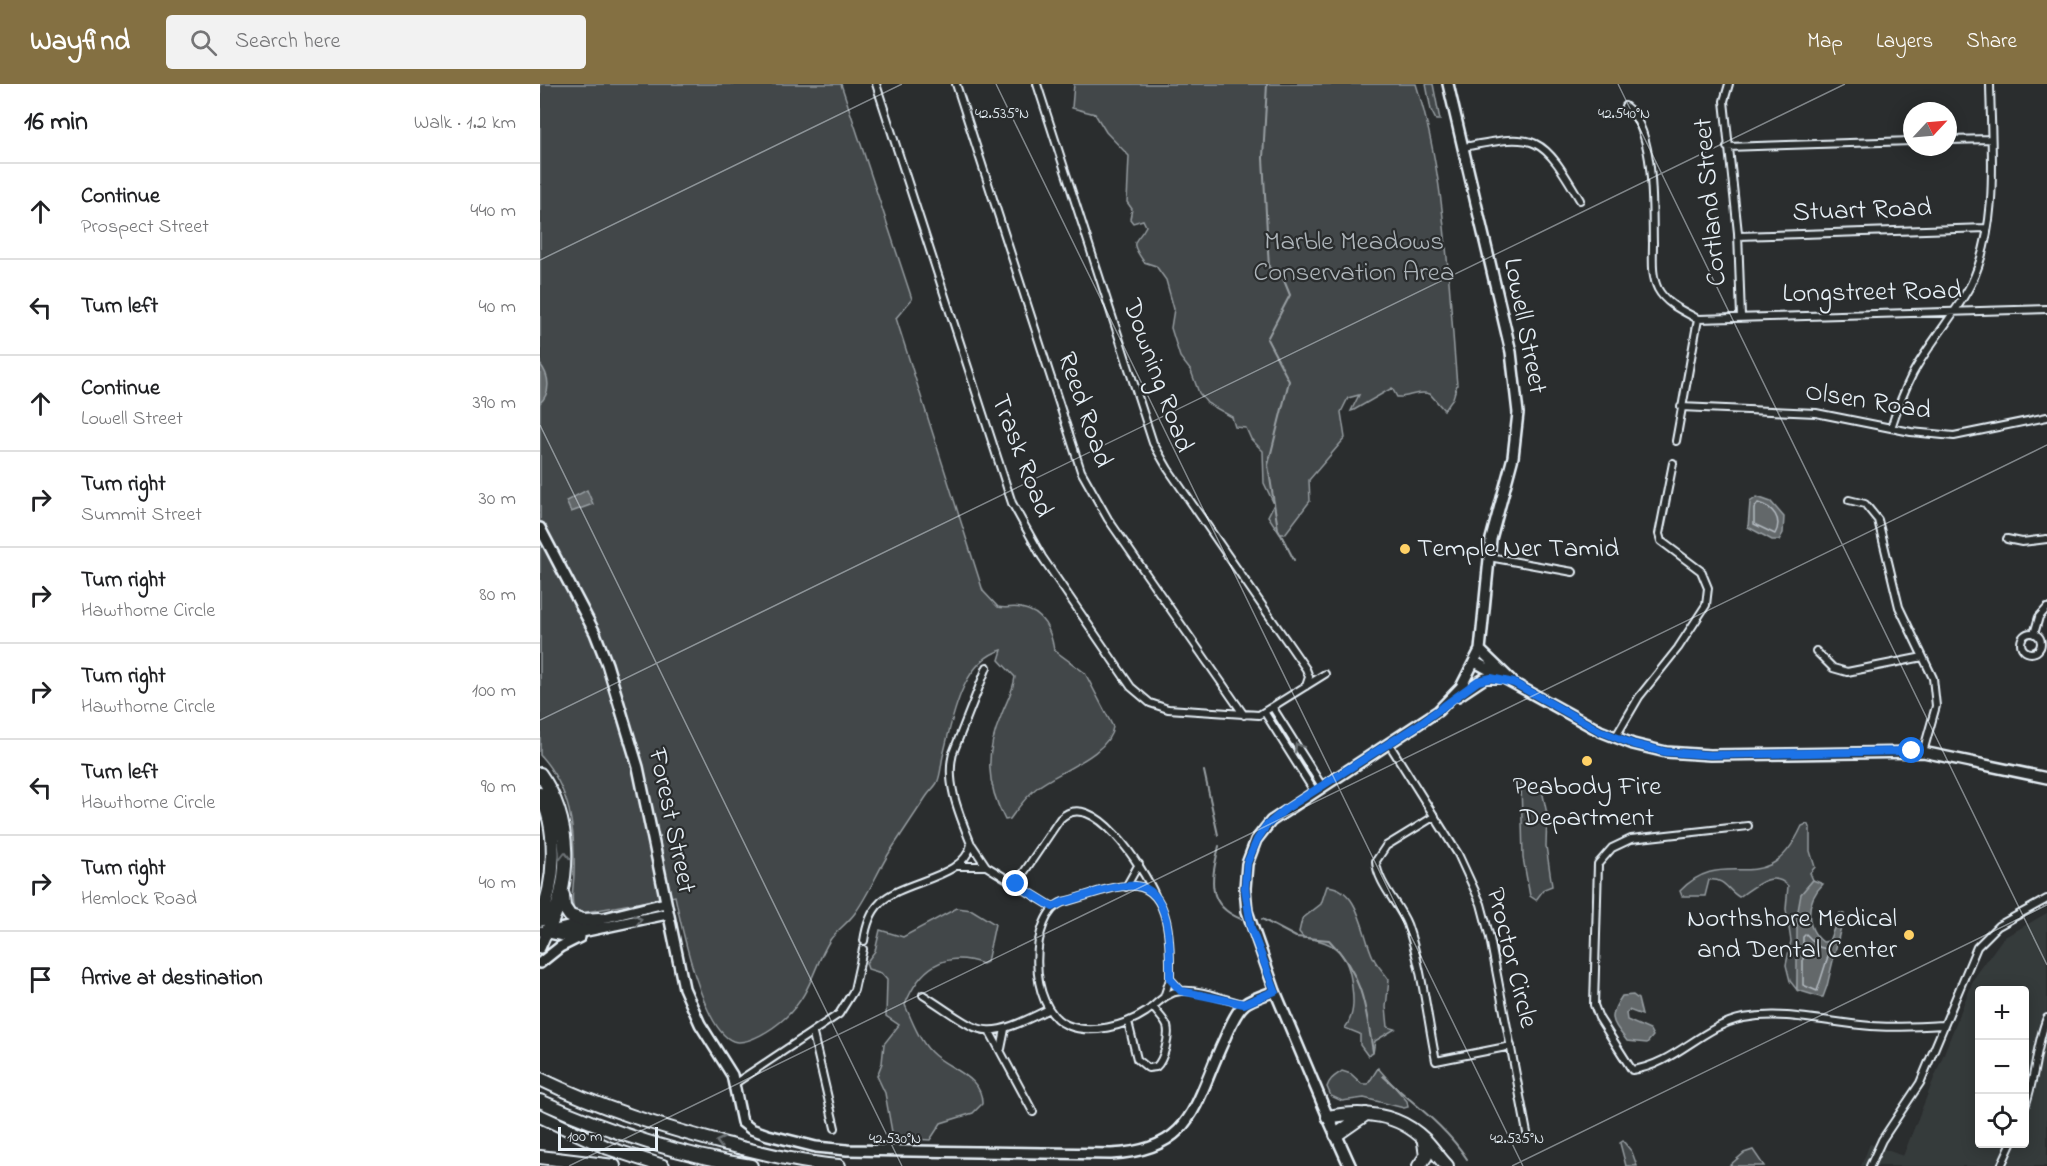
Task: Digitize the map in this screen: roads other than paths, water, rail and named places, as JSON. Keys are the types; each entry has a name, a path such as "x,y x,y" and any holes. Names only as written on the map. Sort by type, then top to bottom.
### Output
{"highway":[{"path":"540,774 554,795 563,825 563,902 570,916 603,923"},
{"path":"540,794 547,813 551,843 548,897 540,920"},
{"path":"543,932 559,902 563,882"},
{"path":"540,1079 581,1099 652,1123 784,1158 839,1166"},
{"path":"540,1101 647,1142 751,1166"},
{"path":"1328,1117 1353,1112 1397,1120 1422,1138 1446,1166"},
{"path":"1336,1135 1366,1114"},
{"path":"540,1116 608,1148 663,1166"},
{"path":"1419,1166 1424,1162 1427,1150 1422,1138"},
{"path":"540,1156 614,1166"}],"main road":[{"name":"Lowell Street","path":"1328,1117 1350,1166"}],"street":[{"name":"Trask Road","path":"876,84 1003,480 1029,537 1126,680 1143,699 1168,709 1244,715 1265,713 1325,674"},
{"name":"Reed Road","path":"956,84 1081,471 1108,519 1244,715"},
{"name":"Downing Road","path":"1037,84 1153,442 1168,469 1306,669 1309,677 1305,686"},
{"name":"Lowell Street","path":"1328,1117 1275,991 1247,911 1245,888 1247,864 1257,840 1271,821 1449,702 1475,662 1480,650 1493,526 1516,443 1518,399 1511,352 1448,84"},
{"name":"Cortland Street","path":"1729,84 1724,101 1738,236 1741,317"},
{"path":"1891,428 1899,402 1914,372 1971,284 1987,228 1991,204 1990,84"},
{"path":"1625,106 1636,117 1644,139 1652,209 1654,280 1666,300 1698,320 1676,441"},
{"path":"1464,147 1513,138 1539,144 1556,160 1580,200"},
{"path":"1957,140 1991,139"},
{"path":"1727,147 1903,141"},
{"name":"Stuart Road","path":"1738,236 1987,228"},
{"name":"Longstreet Road","path":"1698,320 2047,309"},
{"name":"Olsen Road","path":"1681,407 1816,412 1891,428 1954,436 2047,417"},
{"path":"1615,738 1639,697 1678,648 1706,605 1708,588 1701,571 1661,541 1659,534 1672,462"},
{"path":"1849,500 1865,504 1878,520 1899,607 1934,678 1936,694 1934,718 1923,752"},
{"name":"Forest Street","path":"540,528 595,633 616,691 638,767 667,914 688,998 700,1024 725,1062 734,1084 740,1116 746,1126 796,1143 847,1150 1111,1154 1136,1152 1158,1146 1175,1136 1185,1125 1230,1026 1244,1004"},
{"path":"2007,539 2022,543 2047,539"},
{"path":"1489,557 1573,572"},
{"path":"2034,634 2039,617 2047,608"},
{"path":"1480,650 1514,683"},
{"path":"1816,651 1833,668 1847,672 1923,657"},
{"path":"1475,662 1500,678 1514,683 1615,738 1657,750 1694,755 1923,752 2047,778"},
{"path":"987,667 952,753 950,766 953,788 971,844 986,866 1053,907"},
{"path":"1449,702 1478,681 1500,678"},
{"path":"1273,708 1318,788"},
{"path":"1265,713 1318,788"},
{"name":"Proctor Circle","path":"1389,744 1467,871 1481,904 1490,938 1527,1133"},
{"path":"1016,884 1055,824 1069,811 1082,810 1094,815 1139,864 1169,929 1170,979 1164,997"},
{"name":"Proctor Circle","path":"1435,816 1386,846 1376,861 1378,872 1401,909 1410,935 1436,1061 1511,1046"},
{"path":"1748,826 1631,839 1612,848 1598,864 1594,1005 1599,1018 1632,1070 1655,1065 1724,1025 1751,1017 1803,1016 1869,1026 1944,1025"},
{"path":"864,941 870,919 884,899 957,866 969,854 971,844"},
{"path":"1126,886 1139,864"},
{"path":"957,866 986,866"},
{"path":"1158,902 1144,888 1126,886 1063,902 1053,907 1045,923 1038,958 1039,985 1047,1010 1060,1022 1081,1028 1128,1022 1153,1007 1164,997 1181,991 1244,1004 1275,991"},
{"path":"1870,1166 1886,1132 1915,1092 1970,962 1982,942 2004,922 2047,898"},
{"path":"540,963 570,941 603,923 665,903"},
{"path":"540,948 543,932 667,914"},
{"path":"734,1084 831,1021 850,1000 859,976 863,949"},
{"path":"1170,979 1181,991"},
{"path":"923,995 974,1027 990,1032 1005,1029 1047,1010"},
{"path":"1128,1022 1137,1059 1148,1068 1156,1067 1161,1060 1168,1033 1166,1024 1153,1007"},
{"path":"2029,1095 2042,1031 2047,1018"},
{"path":"1002,1050 1005,1029"},
{"path":"990,1032 1002,1050 1034,1112"},
{"path":"813,1034 836,1128"},
{"path":"2001,1166 2009,1148"}],"water":[{"path":"540,364 546,374 548,384 544,399 540,403"},
{"path":"587,490 593,504 571,512 566,501"},
{"path":"1757,497 1771,502 1784,517 1783,533 1779,540 1772,540 1748,527 1750,502"},
{"path":"1813,880 1823,884 1813,898 1810,922 1823,942 1829,941 1840,913 1844,914 1823,997 1797,990 1797,916 1801,894"},
{"path":"1633,995 1638,999 1642,1015 1629,1010 1626,1013 1627,1020 1650,1030 1653,1036 1647,1043 1627,1041 1613,1019 1614,1010 1622,996"}],"waterway":[{"path":"1267,84 1263,158 1269,268 1281,273 1290,295 1267,339 1289,381 1268,465 1278,529 1294,560"},
{"path":"1204,771 1218,835"},
{"path":"1219,846 1213,879 1216,897 1221,906 1241,919"},
{"path":"1262,919 1296,937 1329,940 1340,952 1361,991 1373,1052"},
{"path":"1383,1076 1449,1135 1467,1159"}],"place":[{"name":"Temple Ner Tamid","path":"1405,549"},
{"name":"Peabody Fire Department","path":"1587,761"},
{"name":"Northshore Medical and Dental Center","path":"1909,935"}],"park label":[{"name":"Marble Meadows Conservation Area","path":"1354,258"}]}
